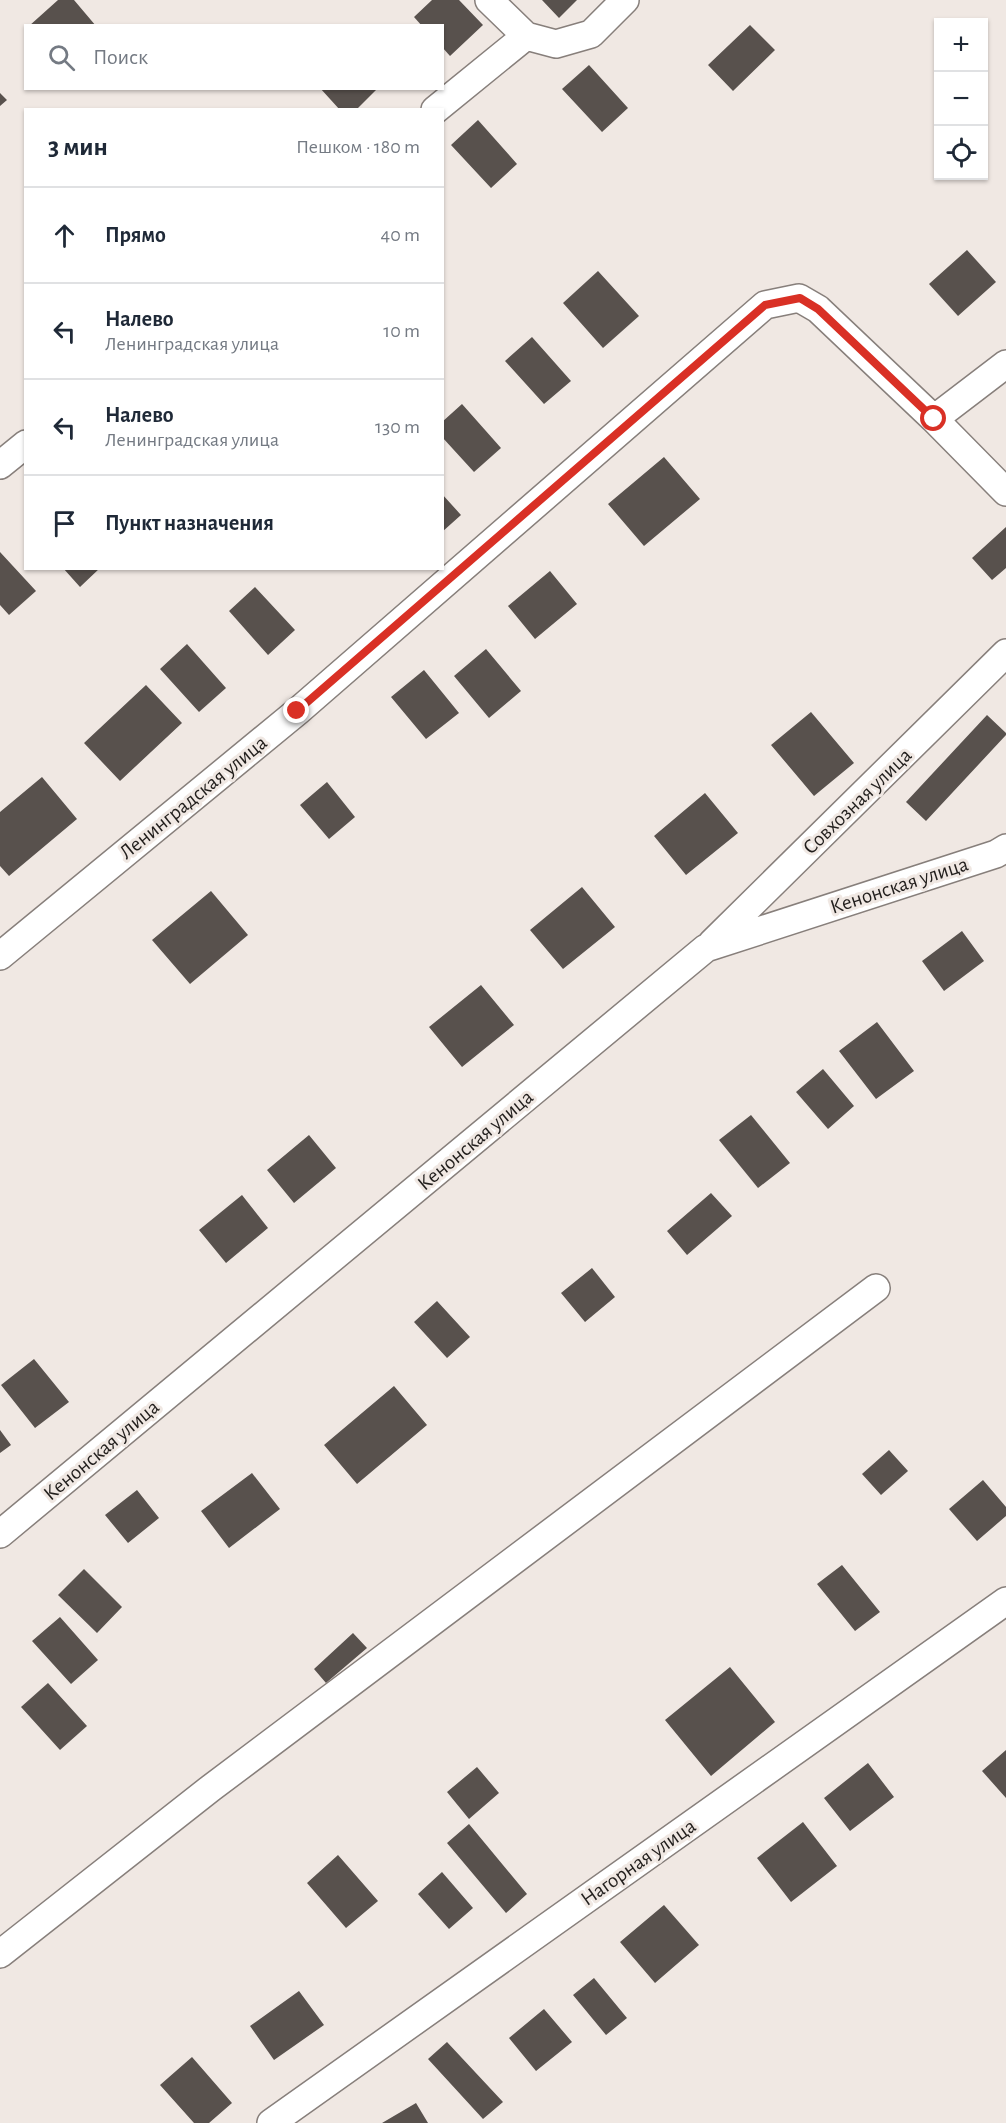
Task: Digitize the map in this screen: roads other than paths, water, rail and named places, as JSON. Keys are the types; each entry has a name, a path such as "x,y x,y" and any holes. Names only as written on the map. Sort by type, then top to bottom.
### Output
{"street":[{"path":"489,0 526,36 556,44 591,34 625,0"},
{"path":"437,108 526,36"},
{"name":"Ленинградская улица","path":"0,956 297,711 765,305 800,298 818,309 934,419"},
{"path":"1006,364 934,419 1006,492"},
{"path":"0,465 24,446"},
{"name":"Совхозная улица","path":"706,948 1006,653"},
{"name":"Кенонская улица","path":"0,1534 706,948 996,854 1006,848"},
{"path":"0,1954 220,1781 876,1288"},
{"name":"Нагорная улица","path":"271,2123 1006,1601"}]}
